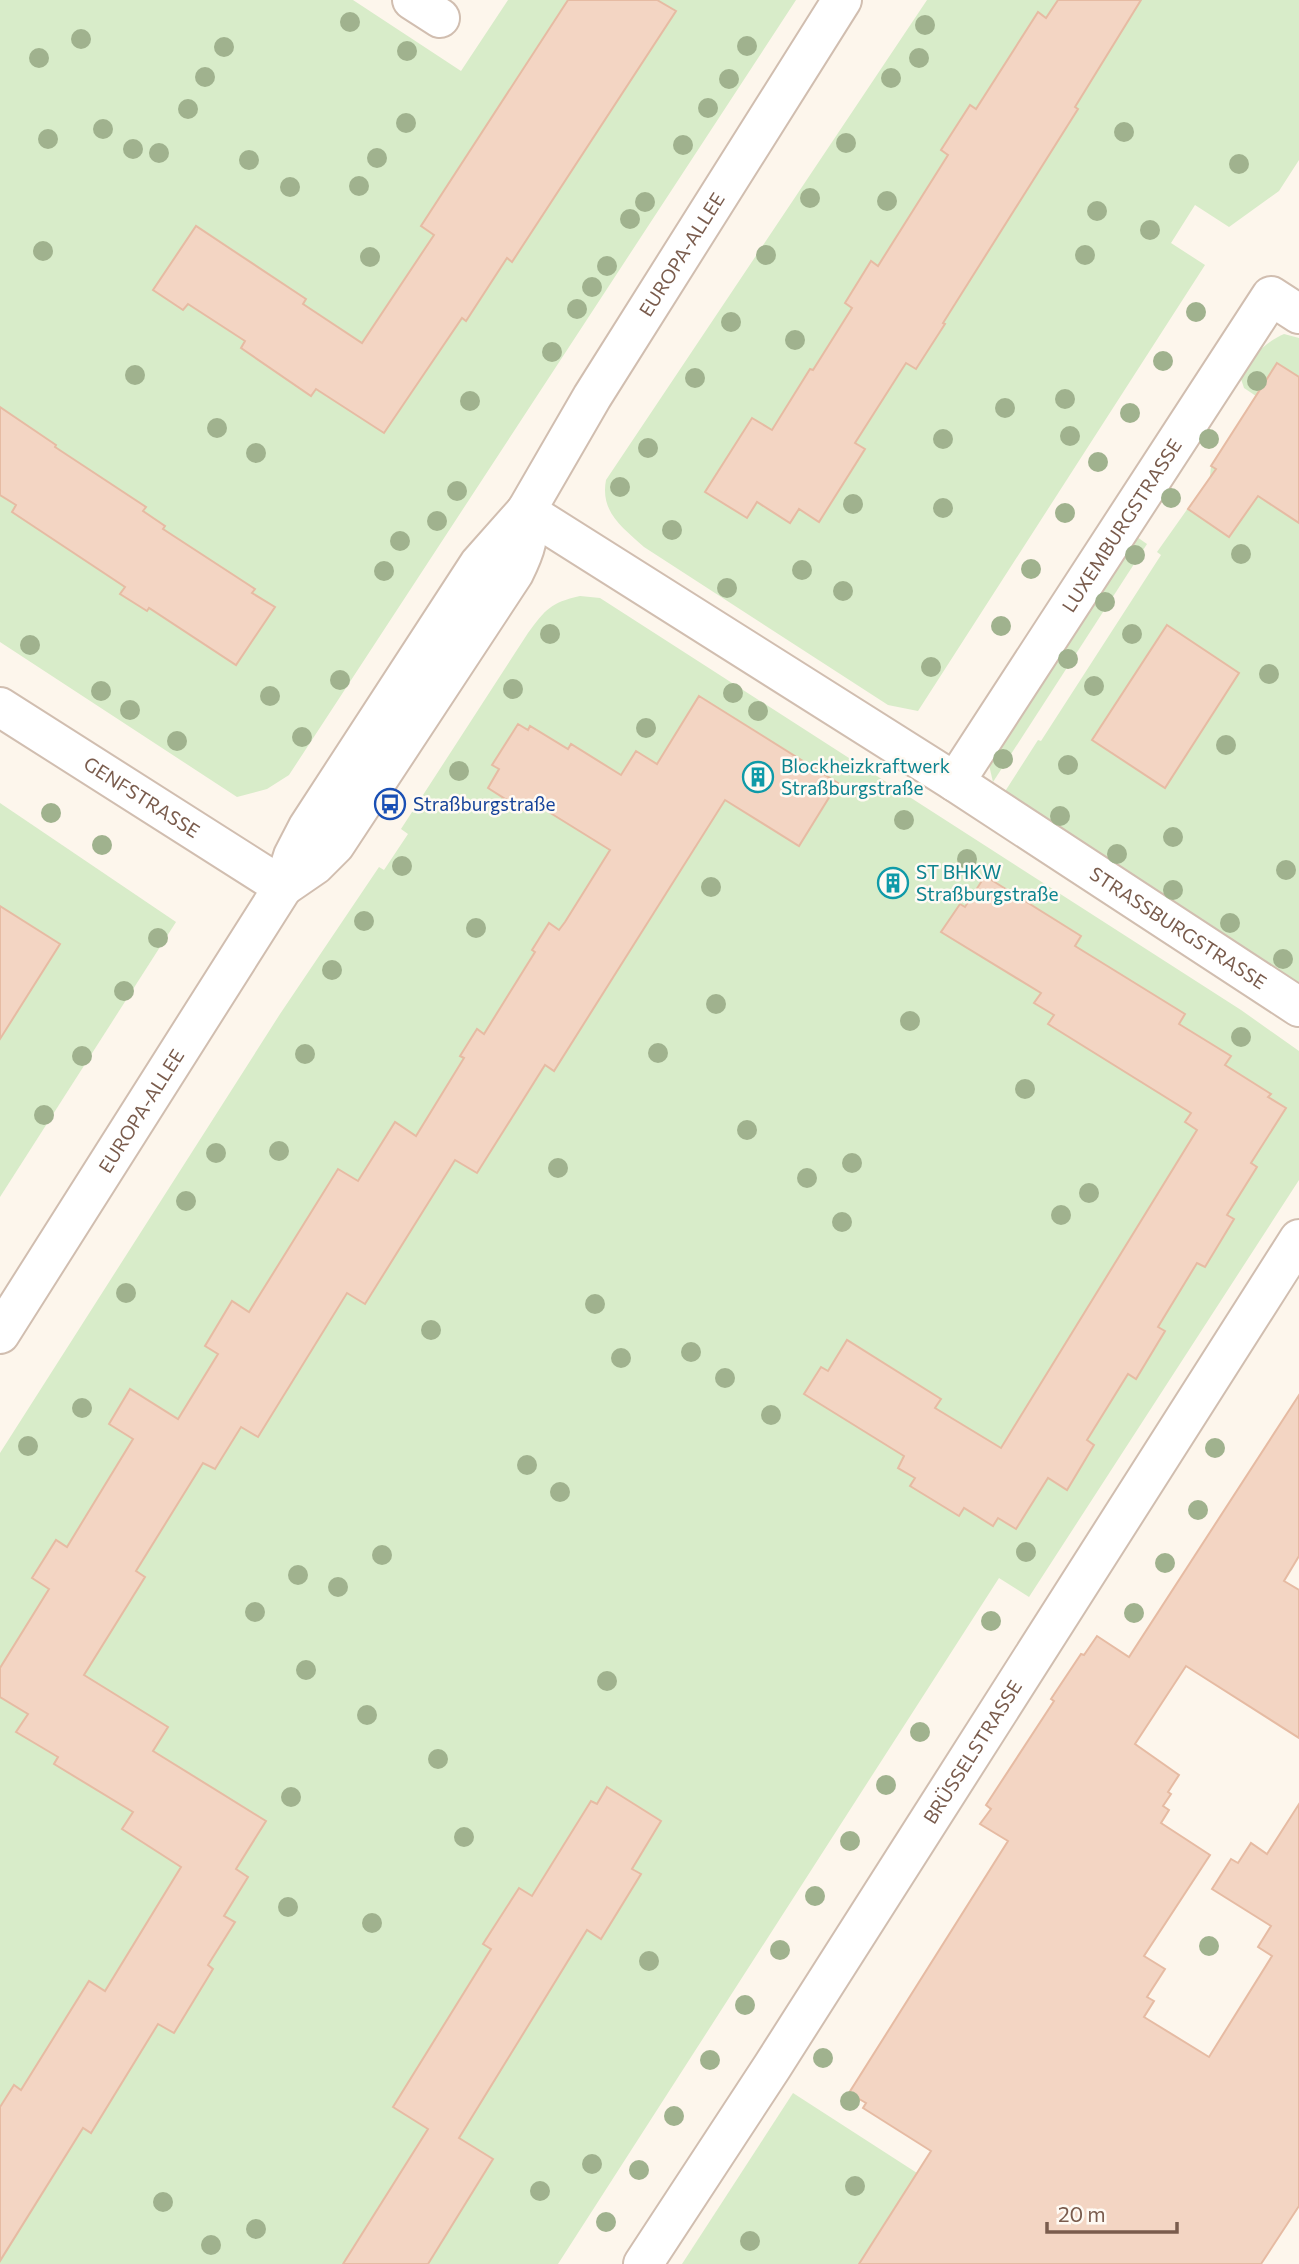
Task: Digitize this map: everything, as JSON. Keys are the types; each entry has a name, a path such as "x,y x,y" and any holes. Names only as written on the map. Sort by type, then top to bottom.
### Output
{"street":[{"name":"EUROPA-ALLEE","path":"0,1334 283,887 293,856 308,827 479,564 526,511 592,397 842,0"},
{"name":"LUXEMBURGSTRASSE","path":"955,782 1271,296 1299,314"},
{"name":"STRASSBURGSTRASSE","path":"526,511 955,782 1299,1007"},
{"name":"GENFSTRASSE","path":"0,707 283,887"},
{"name":"BRÜSSELSTRASSE","path":"643,2264 793,2034 1299,1239"}],"green space":[{"path":"0,0 353,0 461,71 508,0 796,0 289,775 267,789 237,797 0,642"},
{"path":"927,0 1299,0 1299,160 1279,191 1229,227 1195,205 1171,243 1205,265 918,711 888,705 644,547 614,518 606,501 605,491 606,480"},
{"path":"1284,334 1299,338 1299,377 1256,396 1244,388 1240,376 1259,352"},
{"path":"1211,466 1299,523 1299,983 1004,793 1038,740 1041,741 1161,555 1157,552 1210,477"},
{"path":"1137,537 1147,544 993,782 989,765"},
{"path":"580,596 600,598 1241,1010 1299,1051 1299,1180 1029,1597 999,1578 558,2264 0,2264 0,1453 280,1014 379,867 384,870 408,834 401,829 528,633 550,608"},
{"path":"0,803 176,922 0,1197"},
{"path":"793,2093 917,2173 859,2264 682,2264"}],"building":[{"path":"568,0 657,0 676,11 512,262 507,258 466,321 462,318 384,433 316,389 311,396 241,348 245,341 188,304 183,310 153,290 196,226 306,299 303,304 362,343 434,235 421,226"},
{"path":"1058,0 1141,0 1075,107 1078,109 916,369 906,363 855,443 865,449 819,522 799,509 790,523 757,502 747,518 705,492 752,418 772,430 852,308 845,303 871,261 878,266 948,155 941,150 970,105 976,109 1038,12 1046,18"},
{"path":"1277,363 1299,377 1299,523 1258,496 1229,537 1188,509 1216,469 1211,466"},
{"path":"0,407 146,507 143,511 165,526 163,529 255,589 252,593 275,607 236,665 149,608 147,611 120,594 125,587 12,512 16,505 0,495"},
{"path":"1167,625 1239,673 1165,788 1092,740"},
{"path":"699,696 838,783 799,846 725,800 554,1071 545,1065 477,1173 455,1160 365,1304 347,1293 258,1437 241,1427 215,1469 203,1463 136,1571 145,1577 84,1675 168,1727 153,1751 266,1821 236,1869 248,1877 224,1916 235,1922 208,1965 213,1969 174,2033 158,2024 91,2133 83,2128 0,2261 0,2107 14,2085 21,2090 89,1981 105,1991 181,1867 122,1829 133,1812 54,1764 58,1757 16,1732 28,1714 0,1697 0,1668 49,1589 32,1578 56,1540 67,1547 133,1439 109,1424 130,1389 178,1419 218,1354 205,1346 232,1301 249,1312 338,1169 358,1181 395,1122 416,1136 464,1058 460,1056 477,1029 484,1034 535,952 532,950 549,923 559,930 610,850 531,801 524,811 488,788 499,769 492,765 518,724 528,730 530,726 568,749 571,744 621,775 636,751 657,764"},
{"path":"985,876 1081,936 1075,946 1185,1014 1179,1024 1231,1056 1225,1065 1271,1094 1268,1097 1286,1108 1251,1163 1257,1167 1227,1215 1234,1219 1205,1267 1197,1263 1158,1327 1165,1331 1136,1379 1128,1374 1087,1440 1094,1445 1067,1490 1048,1478 1016,1529 998,1518 993,1526 964,1508 959,1516 910,1486 915,1478 898,1468 904,1456 804,1394 821,1367 828,1371 847,1340 941,1399 935,1408 1001,1448 1197,1130 1185,1122 1191,1113 1048,1024 1054,1015 1034,1003 1041,993 941,932 960,904 965,907"},
{"path":"0,906 60,944 0,1039"},
{"path":"1299,1395 1299,1556 1284,1581 1299,1590 1299,1738 1186,1666 1135,1744 1179,1775 1168,1792 1171,1794 1163,1806 1169,1810 1161,1823 1210,1855 1144,1956 1165,1969 1147,1997 1154,2001 1144,2017 1209,2057 1272,1956 1258,1947 1271,1926 1212,1889 1231,1859 1238,1863 1251,1843 1267,1854 1299,1804 1299,2206 1261,2264 859,2264 931,2151 863,2108 866,2103 849,2093 1008,1841 980,1824 991,1809 986,1805 1054,1701 1051,1699 1081,1654 1084,1655 1097,1636 1129,1657"},
{"path":"607,1787 661,1821 632,1869 641,1874 601,1939 587,1930 459,2138 493,2159 428,2264 343,2264 428,2129 393,2107 491,1949 483,1944 519,1888 532,1896 591,1801 597,1804"}],"place":[{"name":"Blockheizkraftwerk Straßburgstraße","path":"758,777"},
{"name":"Straßburgstraße","path":"390,804"},
{"name":"ST BHKW Straßburgstraße","path":"893,883"}]}
